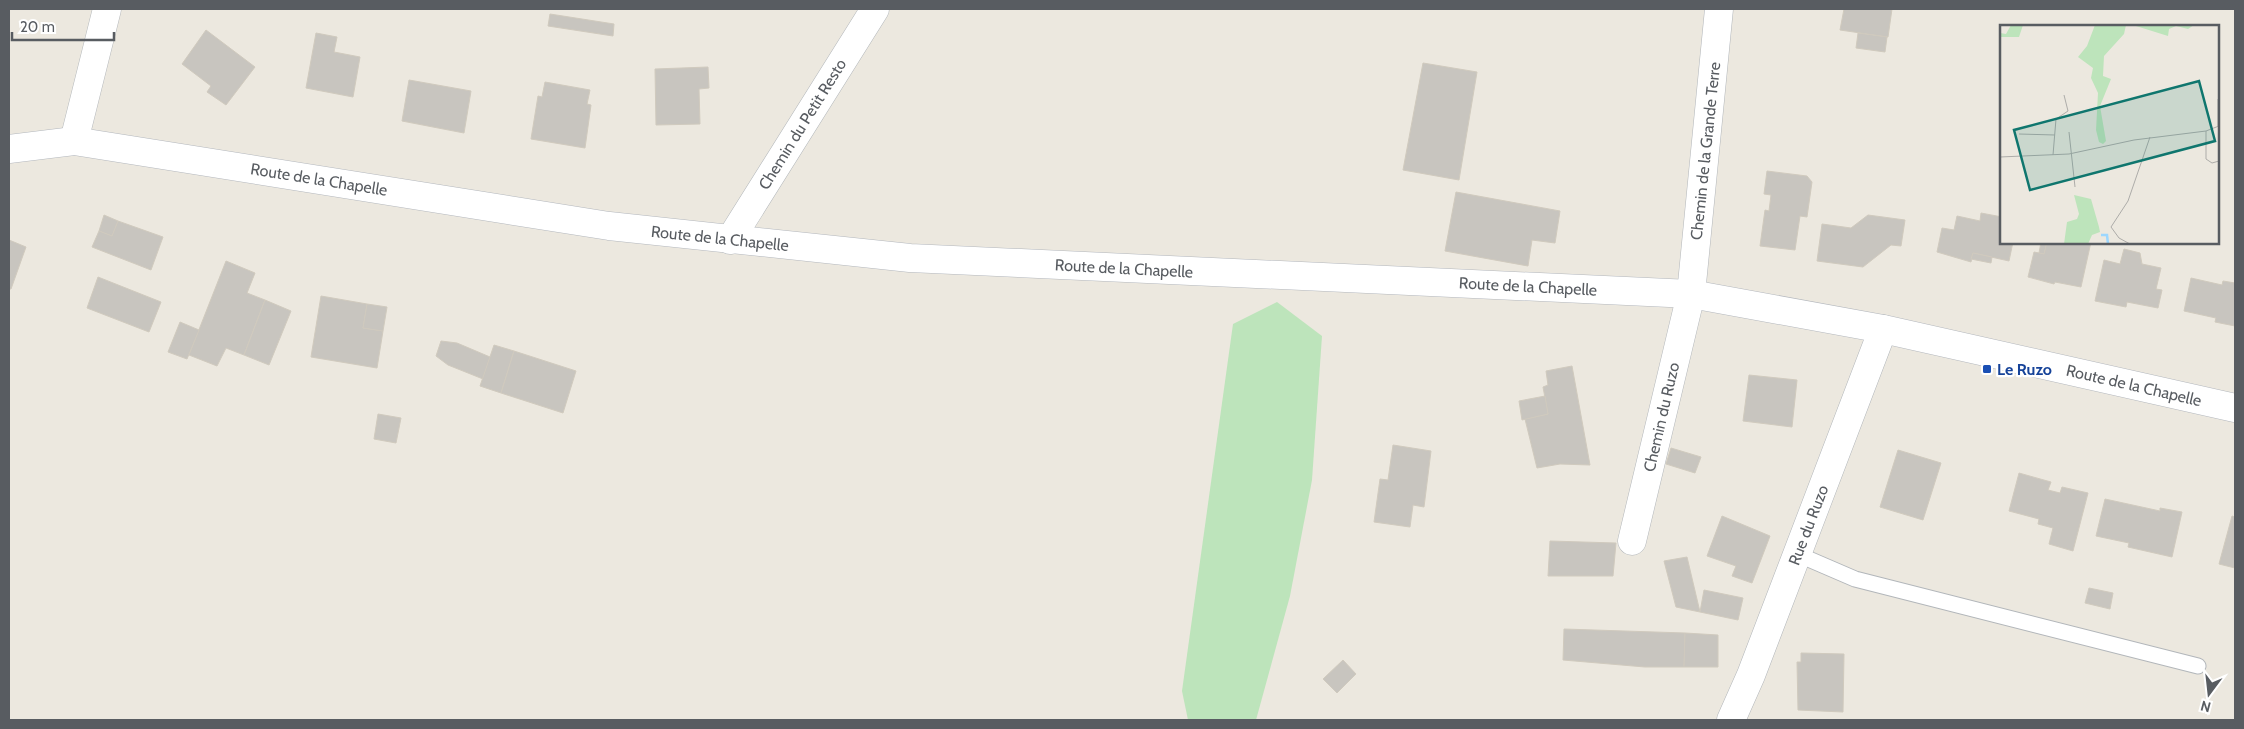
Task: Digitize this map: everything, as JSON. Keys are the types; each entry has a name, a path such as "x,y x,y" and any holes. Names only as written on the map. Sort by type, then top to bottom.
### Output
{"street":[{"path":"74,141 107,9"},
{"name":"Chemin du Petit Resto","path":"730,240 875,9"},
{"name":"Chemin de la Grande Terre","path":"1691,294 1719,9"},
{"name":"Route de la Chapelle","path":"9,149 74,141 609,226 910,258 1691,294 1883,329 2235,408"},
{"name":"Chemin du Ruzo","path":"1632,541 1691,294"},
{"name":"Rue du Ruzo","path":"1730,720 1751,675 1883,329"}],"lane":[{"path":"1797,554 1855,579 2198,666"}],"green space":[{"path":"1277,302 1322,336 1312,480 1290,596 1256,720 1188,720 1182,691 1233,324"}],"building":[{"path":"1844,9 1892,9 1888,37 1840,30"},
{"path":"550,14 614,24 613,36 548,26"},
{"path":"206,30 255,67 226,105 207,92 211,86 182,64"},
{"path":"316,33 337,37 334,52 360,57 353,97 306,88"},
{"path":"1858,33 1887,37 1885,52 1856,48"},
{"path":"1423,63 1477,72 1459,180 1403,170"},
{"path":"708,67 709,88 699,89 700,124 656,125 655,69"},
{"path":"409,80 471,91 464,133 402,121"},
{"path":"545,82 590,90 587,104 591,105 585,148 531,139 538,96 542,97"},
{"path":"1767,171 1807,176 1812,182 1807,217 1800,216 1795,250 1760,246 1765,210 1769,211 1771,195 1764,194"},
{"path":"1456,192 1560,211 1555,243 1532,240 1528,266 1445,251"},
{"path":"1981,213 2000,217 2000,244 2013,244 2009,261 1973,253 1971,262 1937,252 1942,228 1954,230 1957,216 1980,221"},
{"path":"104,215 118,221 112,236 99,231"},
{"path":"1868,215 1905,220 1901,246 1891,245 1863,267 1817,261 1822,224 1851,228"},
{"path":"118,221 163,237 151,270 92,247 99,231 112,236"},
{"path":"9,240 26,247 11,289 9,289"},
{"path":"2041,244 2046,244 2044,254 2039,253"},
{"path":"2046,244 2091,244 2081,287 2055,282 2054,284 2028,277 2034,252 2044,254"},
{"path":"2124,249 2140,253 2142,264 2161,268 2156,289 2162,290 2158,308 2127,302 2126,307 2095,301 2104,260 2120,264"},
{"path":"1973,253 1992,257 1991,263 1971,259"},
{"path":"226,261 255,273 247,293 265,300 244,355 226,348 217,366 189,355"},
{"path":"98,277 161,302 149,332 87,308"},
{"path":"2191,278 2222,285 2223,281 2235,283 2235,326 2215,322 2216,318 2184,311"},
{"path":"321,296 367,304 363,328 383,331 377,368 311,357"},
{"path":"265,300 291,311 269,365 244,355"},
{"path":"367,304 387,307 383,331 363,328"},
{"path":"180,322 199,330 187,359 168,352"},
{"path":"441,341 457,343 490,357 483,379 448,365 436,356"},
{"path":"494,345 514,351 501,393 480,386"},
{"path":"514,351 576,371 563,413 501,393"},
{"path":"1572,366 1590,465 1560,464 1537,468 1525,419 1548,414 1543,387 1548,385 1546,371"},
{"path":"1749,375 1797,380 1792,427 1743,421"},
{"path":"1545,396 1548,414 1522,420 1519,401"},
{"path":"378,414 401,418 396,443 374,439"},
{"path":"1393,445 1431,451 1424,507 1413,505 1410,527 1374,522 1380,479 1388,480"},
{"path":"1671,448 1701,457 1695,473 1666,464"},
{"path":"1898,450 1941,463 1923,520 1880,507"},
{"path":"2019,473 2051,482 2048,490 2060,493 2062,487 2088,493 2073,551 2049,544 2053,528 2038,524 2039,519 2009,511"},
{"path":"2105,499 2160,511 2160,508 2182,512 2172,557 2128,547 2129,543 2096,536"},
{"path":"1722,516 1770,536 1752,583 1732,576 1736,566 1707,556"},
{"path":"2232,516 2235,517 2235,568 2219,564"},
{"path":"1550,541 1616,543 1613,576 1548,576"},
{"path":"1687,557 1700,612 1676,607 1664,561"},
{"path":"2089,588 2113,593 2110,609 2085,603"},
{"path":"1704,590 1743,598 1738,620 1700,612"},
{"path":"1564,629 1685,633 1684,667 1645,667 1563,660"},
{"path":"1685,633 1718,635 1718,667 1684,667"},
{"path":"1801,653 1844,654 1843,712 1798,710 1797,662 1801,662"},
{"path":"1343,660 1356,674 1337,693 1323,679"}],"place":[{"name":"Le Ruzo","path":"1987,369"}]}
